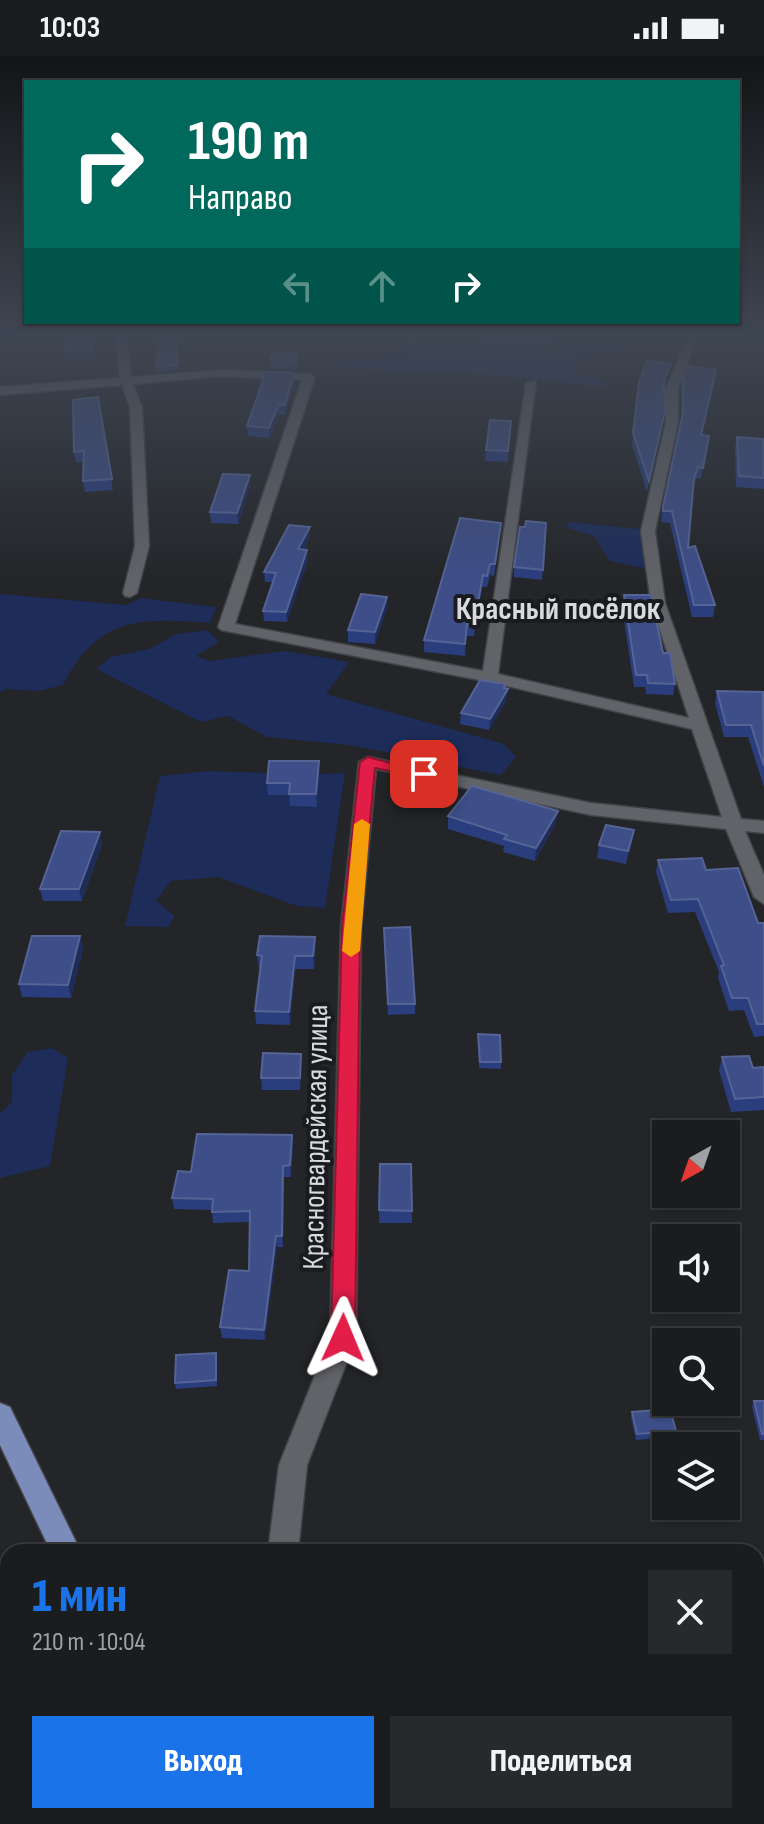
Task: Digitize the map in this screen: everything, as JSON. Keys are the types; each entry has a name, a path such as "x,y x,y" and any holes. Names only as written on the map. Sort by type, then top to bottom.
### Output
{"main road":[{"path":"0,1416 62,1544"}],"street":[{"path":"130,593 142,546 136,418"},
{"path":"296,418 226,627 490,677 702,726"},
{"path":"490,677 527,418"},
{"path":"672,418 648,531 658,603 734,826 764,897"},
{"name":"Красногвардейская улица","path":"284,1544 293,1465 343,1338 351,927 368,762 591,809 734,826"},
{"path":"734,826 764,827"}],"shaded area":[{"path":"568,522 639,529 648,569 610,561 594,536 568,528"},
{"path":"0,594 126,605 141,598 216,607 210,623 163,621 124,626 91,646 63,685 39,691 5,689 0,693"},
{"path":"207,630 219,642 196,656 210,661 285,651 349,662 326,694 504,744 516,757 501,775 349,745 267,737 228,716 201,722 96,669 111,657 149,649 177,634"},
{"path":"209,771 270,773 291,795 290,806 316,807 319,774 345,773 325,908 297,906 218,877 171,881 156,901 175,916 168,927 125,926 160,776"},
{"path":"52,1048 68,1058 50,1166 0,1178 0,1114 12,1101 12,1075 28,1052"}],"building":[{"path":"73,418 102,418 112,479 83,481 84,451 74,452"},
{"path":"250,418 273,418 269,428 247,426"},
{"path":"635,418 664,418 649,481 633,433"},
{"path":"682,418 705,418 701,435 709,436 703,468 698,467 694,478 688,548 695,546 715,605 694,605 672,511 663,511"},
{"path":"490,420 511,421 508,451 486,450"},
{"path":"737,437 763,439 764,478 739,476"},
{"path":"223,474 250,475 237,513 210,512"},
{"path":"460,518 501,523 495,564 490,564 487,576 483,575 474,625 467,624 465,644 424,640"},
{"path":"526,521 546,523 543,570 514,567 520,527 525,527"},
{"path":"289,525 310,527 298,549 307,550 286,612 263,611 276,573 264,572"},
{"path":"361,594 387,597 375,632 348,630"},
{"path":"624,595 651,595 663,653 670,653 675,684 648,683 647,675 636,675"},
{"path":"480,680 505,684 504,688 508,689 490,719 461,713"},
{"path":"717,691 763,692 764,766 751,725 726,725"},
{"path":"269,761 319,761 316,794 289,794 290,783 267,783"},
{"path":"472,786 558,811 536,848 504,839 507,835 448,816"},
{"path":"606,825 634,830 628,851 599,845"},
{"path":"61,831 100,832 79,889 40,889"},
{"path":"702,858 706,870 738,868 758,923 764,923 764,1024 757,1024 748,998 732,998 721,966 724,965 698,899 671,900 658,860"},
{"path":"410,927 415,1004 388,1004 384,928"},
{"path":"32,936 80,936 68,985 19,984"},
{"path":"260,936 315,937 313,956 295,956 289,1012 255,1011 262,956 257,955"},
{"path":"478,1034 500,1035 501,1062 480,1062"},
{"path":"263,1053 301,1054 300,1078 261,1078"},
{"path":"749,1056 753,1068 764,1067 764,1097 735,1099 722,1057"},
{"path":"197,1134 292,1135 290,1165 283,1166 282,1236 276,1236 264,1330 220,1327 229,1270 249,1271 250,1211 212,1212 213,1199 172,1198 178,1171 191,1172"},
{"path":"380,1164 411,1164 412,1211 379,1210"},
{"path":"216,1353 216,1380 175,1383 176,1355"},
{"path":"754,1401 764,1401 764,1434 762,1434"},
{"path":"652,1410 652,1416 672,1416 676,1431 637,1434 632,1412"}],"slow traffic":[{"path":"351,951 362,824"}],"district":[{"name":"Красный посёлок","path":"558,608"}],"route":[{"path":"343,1338 351,927 368,762 424,774"}]}
